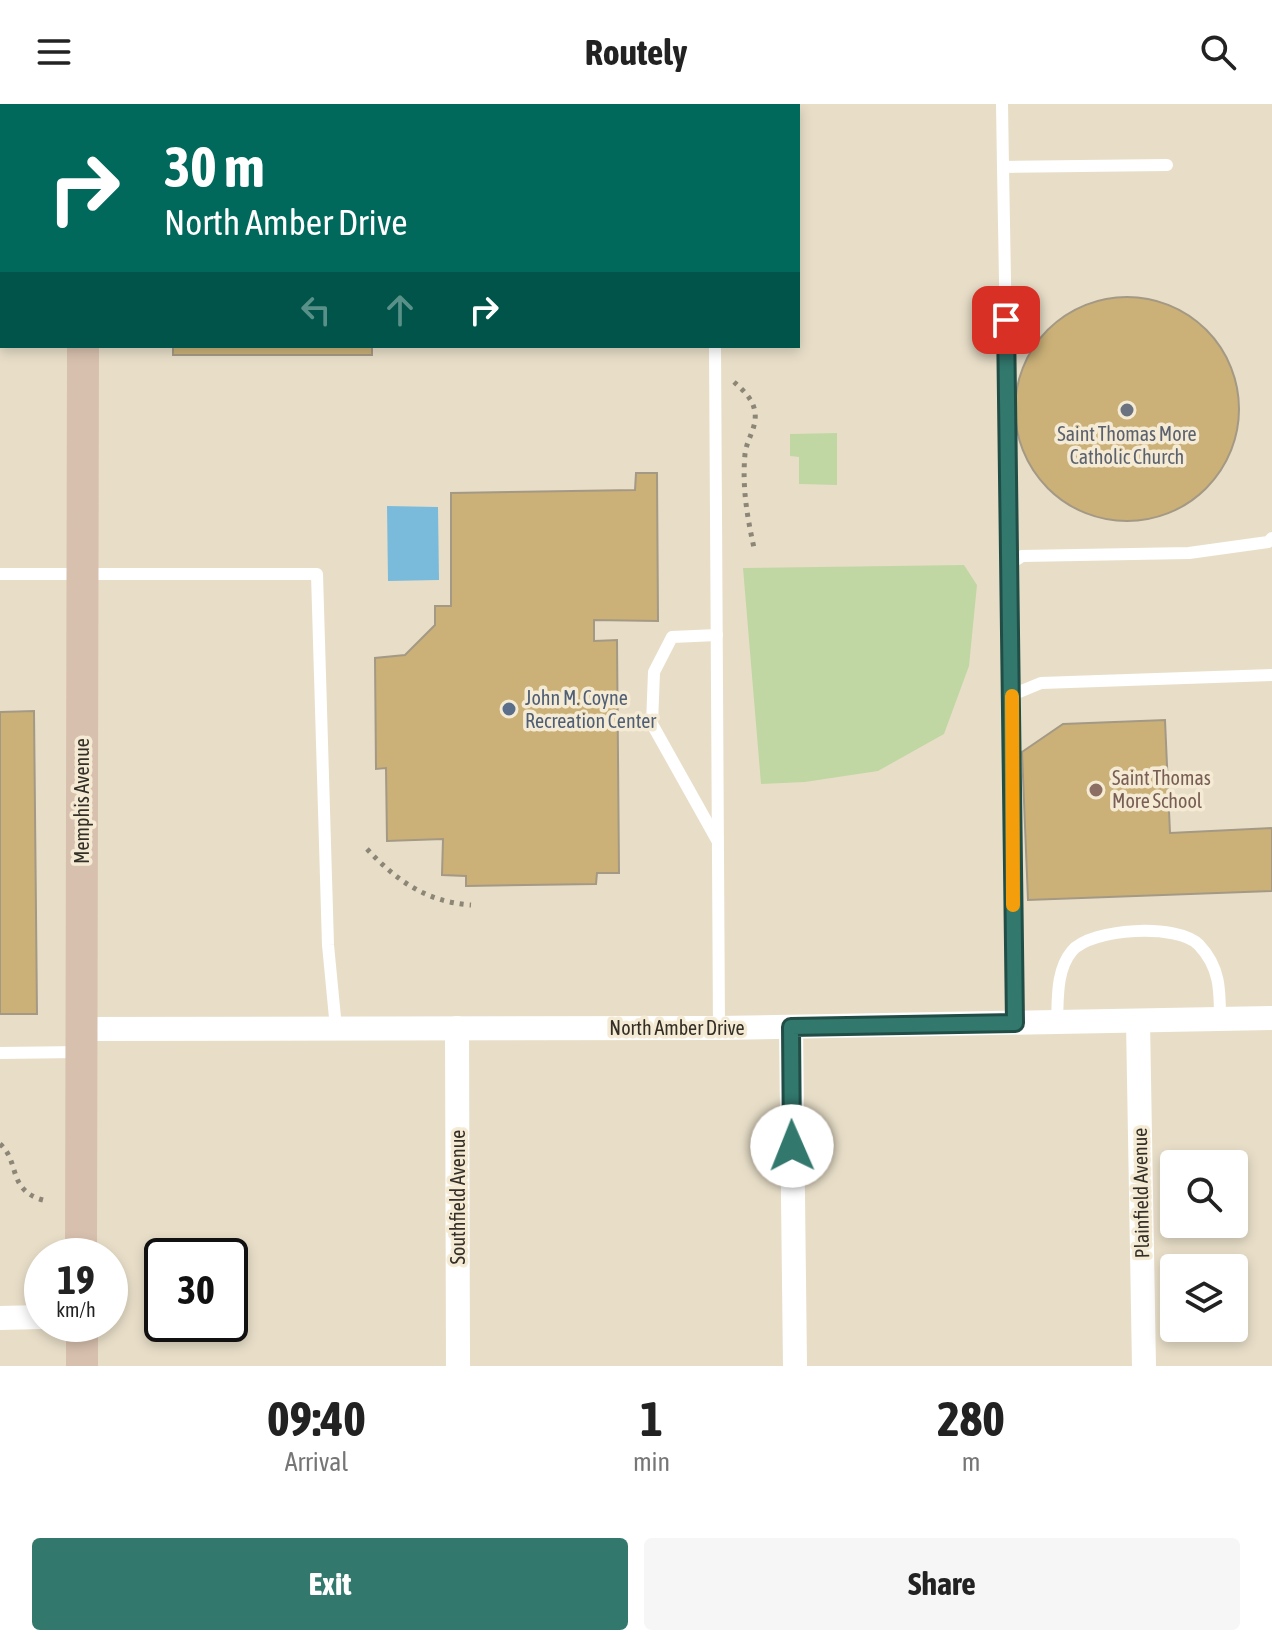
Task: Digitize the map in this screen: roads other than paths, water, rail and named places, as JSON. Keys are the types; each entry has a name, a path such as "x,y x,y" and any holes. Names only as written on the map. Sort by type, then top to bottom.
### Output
{"main road":[{"name":"Memphis Avenue","path":"81,1238 83,348"},
{"path":"82,1342 82,1366"}],"street":[{"name":"North Amber Drive","path":"81,1040 336,1028 719,1028 1272,1018"},
{"name":"Plainfield Avenue","path":"1138,1021 1144,1366"},
{"path":"791,1027 795,1366"},
{"name":"Southfield Avenue","path":"457,1028 458,1366"},
{"path":"0,1318 24,1317"}],"lane":[{"path":"1002,104 1015,1023"},
{"path":"1003,167 1167,165"},
{"path":"715,348 719,1028"},
{"path":"1010,564 1022,556 1189,553 1268,542 1272,538"},
{"path":"0,574 317,574 328,945 336,1028"},
{"path":"717,635 672,637 654,672 652,724 718,843"},
{"path":"1012,695 1041,683 1272,675"},
{"path":"1057,1022 1058,987 1066,960 1074,948 1106,934 1139,932 1172,934 1197,942 1220,981 1220,1019"},
{"path":"0,1053 81,1040"}],"water":[{"path":"387,506 438,507 439,580 388,581"}],"place":[{"name":"Saint Thomas More Catholic Church","path":"1127,410"},
{"name":"John M. Coyne Recreation Center","path":"509,709"},
{"name":"Saint Thomas More School","path":"1096,790"}]}
